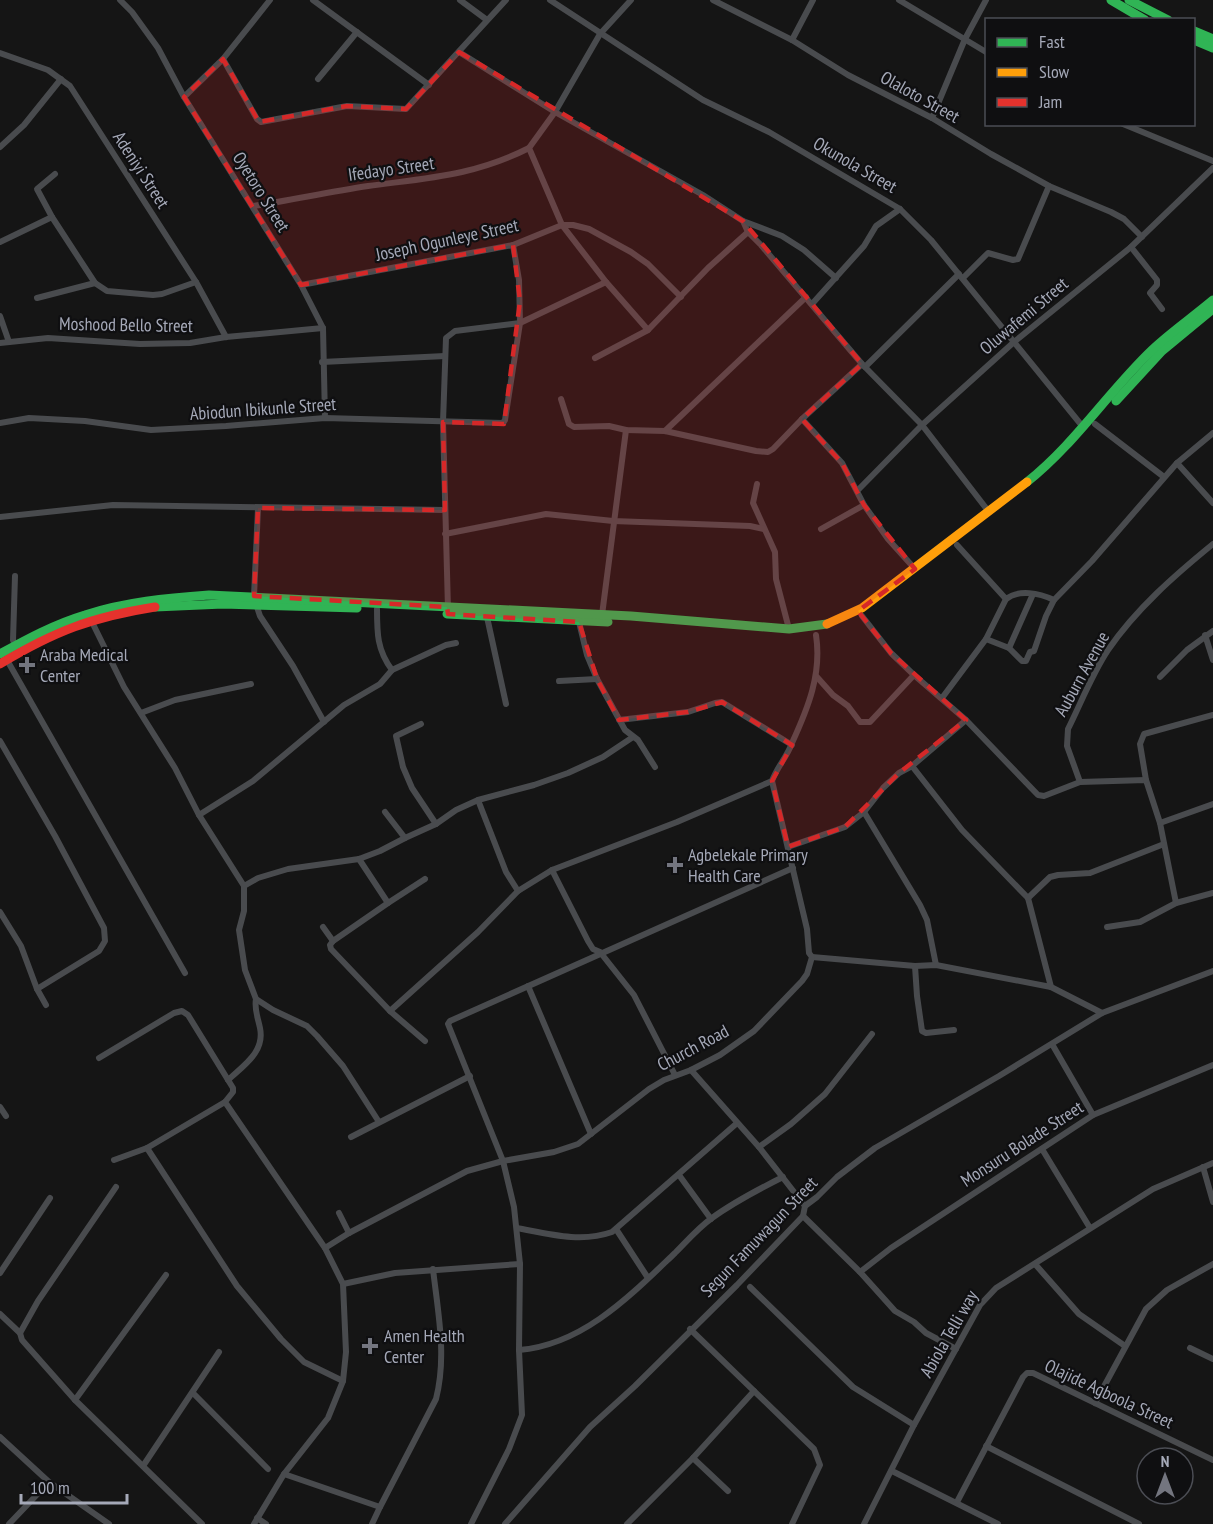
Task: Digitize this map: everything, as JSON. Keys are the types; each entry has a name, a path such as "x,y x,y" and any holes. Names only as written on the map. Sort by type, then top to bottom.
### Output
{"main road":[{"path":"1111,0 1142,18"},
{"path":"1129,0 1164,18"},
{"path":"1195,31 1213,39"},
{"path":"1195,40 1213,48"},
{"path":"2,659 70,627 129,611 172,605 255,600 377,609 602,615 790,636 816,634 862,616 1030,489 1095,424 1152,350 1213,300"},
{"path":"2,659 15,646 68,621 121,605 188,596 448,610 487,617 579,622 631,622 742,629 816,627 852,614 915,569 1038,473 1129,381 1213,309"}],"street":[{"name":"Oyetoro Street","path":"120,0 132,12 158,48 184,97 301,285 323,328 325,418"},
{"path":"184,97 223,59 270,0"},
{"path":"313,0 429,85"},
{"path":"460,0 486,20"},
{"path":"223,59 257,119 261,122 346,106 406,109 506,0"},
{"name":"Okunola Street","path":"550,0 703,100 769,132 900,209 931,240 1083,427"},
{"path":"631,0 600,34 555,112 529,148 562,225 606,282 648,330"},
{"name":"Olaloto Street","path":"713,0 792,40 848,75 932,118 1049,186 1124,219 1142,237"},
{"path":"792,40 813,0"},
{"path":"899,0 985,51"},
{"path":"932,118 965,39 986,0"},
{"path":"318,79 357,32"},
{"path":"459,52 555,112 703,195 743,221 782,236 804,250 836,278"},
{"name":"Adeniyi Street","path":"0,53 48,70 70,86 196,282 226,337"},
{"path":"0,147 24,125 61,79"},
{"path":"1128,126 1213,161"},
{"name":"Ifedayo Street","path":"253,206 366,187 438,178 496,164 529,148"},
{"name":"Oluwafemi Street","path":"857,491 922,425 1014,342 1131,247 1213,168"},
{"path":"55,174 37,189 52,217 95,283 107,291 144,296 162,294 196,282"},
{"path":"561,399 571,427 609,426 626,430 665,431 768,452 988,253 1013,260 1018,259 1049,186"},
{"path":"812,304 864,246 876,226 900,209"},
{"path":"0,242 52,217"},
{"path":"743,221 748,232 864,366 922,425 989,512"},
{"path":"562,225 589,229 632,252 648,264 681,297"},
{"name":"Joseph Ogunleye Street","path":"301,285 513,245 562,225"},
{"path":"595,358 648,330 708,268 748,232"},
{"path":"513,245 519,279 520,323"},
{"path":"1131,247 1157,280 1157,285 1150,293 1162,309"},
{"path":"448,610 442,422 446,338 455,331 520,323 606,282"},
{"path":"37,298 95,283"},
{"path":"665,431 806,297"},
{"path":"0,316 9,342"},
{"name":"Abiodun Ibikunle Street","path":"0,423 29,418 85,421 151,430 325,418 500,424 505,420 520,323"},
{"name":"Moshood Bello Street","path":"0,343 48,338 140,344 190,343 226,337 323,328"},
{"path":"322,362 445,356"},
{"path":"802,419 842,463 864,505 888,539 915,569"},
{"path":"1095,424 1164,477"},
{"path":"602,615 626,430"},
{"path":"986,639 1010,648 1022,661 1026,661 1030,652 1034,651 1053,600 1092,561 1177,463 1213,433"},
{"path":"1177,463 1213,503"},
{"path":"756,484 753,503 776,552 776,579 789,629"},
{"path":"0,517 57,509 113,505 445,510"},
{"path":"821,529 864,505"},
{"path":"258,508 255,600 260,616 293,666 324,722"},
{"path":"445,534 546,514 613,521 750,526 764,529"},
{"name":"Auburn Avenue","path":"1080,782 1066,737 1101,662 1145,605 1213,544"},
{"path":"957,545 1006,599"},
{"path":"15,576 15,646"},
{"path":"942,698 986,639 1006,599 1012,594 1033,594 1053,600"},
{"path":"1010,648 1033,594"},
{"path":"377,609 377,635 383,658 392,670"},
{"path":"862,616 891,653 966,720 1038,795 1044,796 1080,782 1146,780"},
{"path":"487,617 506,704"},
{"path":"91,620 124,687 175,768 199,815 244,886 244,911 239,930 240,944 245,970 256,999 255,1007 262,1035 257,1053 228,1080"},
{"path":"579,622 587,655 597,679 625,730 644,749 655,767"},
{"path":"1160,677 1205,635 1213,631"},
{"path":"816,634 819,653 817,677 792,746 776,770 772,781 807,929 809,953 812,957 915,966 936,965 1051,987 1102,1013"},
{"path":"1205,635 1213,660"},
{"path":"199,815 239,792 344,705 380,684 392,670 456,643"},
{"path":"2,659 185,973"},
{"path":"817,677 832,695 848,706 860,722 865,723 870,722 914,675"},
{"path":"559,681 597,679"},
{"path":"141,713 175,700 251,684"},
{"path":"619,720 688,712 722,702 792,746"},
{"path":"1176,903 1160,823 1146,780 1140,744 1144,734 1213,715"},
{"path":"788,847 837,831 864,812 899,772 912,766 966,720"},
{"path":"421,724 396,736 403,767 412,788 436,824"},
{"path":"244,886 258,878 288,869 359,859 380,851 436,824 456,810 568,772 603,757 633,737"},
{"path":"0,741 55,836 104,928 105,941 99,951 37,989"},
{"path":"912,766 962,830 1028,898 1051,987"},
{"path":"390,1011 478,932 518,891 552,870 677,822 772,781"},
{"path":"478,801 501,861 518,891"},
{"path":"1160,823 1213,804"},
{"path":"385,812 405,838"},
{"path":"864,812 920,904 927,920 936,965"},
{"path":"1028,898 1050,877 1090,873 1164,844"},
{"path":"359,859 388,903"},
{"path":"471,1524 509,1449 522,1415 519,1350 520,1264 514,1207 503,1161 470,1076 448,1028 450,1021 600,952 646,935 793,868"},
{"path":"552,870 588,941 600,952 634,995 675,1076"},
{"path":"424,1041 390,1011 331,949 330,945 364,918 425,879"},
{"path":"1107,927 1140,922 1176,903 1213,893"},
{"path":"0,912 21,946 37,989 46,1005"},
{"path":"323,927 333,941"},
{"name":"Church Road","path":"325,1248 467,1171 503,1161 569,1148 649,1089 727,1050 766,1020 807,974 812,957"},
{"path":"915,966 916,996 922,1031 926,1033 954,1030"},
{"name":"Segun Famuwagun Street","path":"506,1524 590,1427 737,1285 803,1216 805,1206 837,1177 875,1148 1102,1013 1213,971"},
{"path":"528,986 591,1134"},
{"path":"256,999 307,1026 343,1066 379,1122"},
{"path":"99,1058 174,1013 182,1011 188,1015 233,1092 225,1102 147,1148 114,1160"},
{"path":"759,1147 791,1124 825,1094 872,1034"},
{"path":"1052,1044 1093,1115"},
{"name":"Monsuru Bolade Street","path":"860,1272 891,1248 1093,1115 1213,1065"},
{"path":"691,1070 736,1124 759,1147 805,1206"},
{"path":"351,1137 470,1076"},
{"path":"225,1102 325,1248 342,1284 346,1352 343,1381 328,1418 284,1474 256,1521 266,1524"},
{"path":"0,1107 6,1116"},
{"path":"517,1228 578,1238 601,1236 612,1232 736,1124"},
{"path":"147,1148 237,1286 281,1339 304,1362 343,1381"},
{"path":"1042,1149 1090,1228"},
{"name":"Abiola Telli way","path":"864,1524 914,1425 987,1295 1153,1189 1213,1163"},
{"path":"1203,1167 1213,1202"},
{"path":"679,1175 711,1219"},
{"path":"519,1350 562,1339 595,1323 648,1278 711,1219 783,1177"},
{"path":"20,1334 38,1301 116,1187"},
{"path":"0,1273 50,1198"},
{"path":"339,1213 349,1233"},
{"path":"803,1216 860,1272 895,1311 914,1322 926,1333 956,1349"},
{"path":"616,1228 648,1278"},
{"path":"342,1284 395,1273 520,1264"},
{"path":"1035,1264 1079,1314 1125,1346"},
{"path":"1095,1403 1138,1321 1156,1298 1213,1264"},
{"path":"372,1524 436,1399 441,1380 441,1336 433,1269"},
{"path":"75,1400 166,1275"},
{"path":"750,1287 853,1387 914,1425"},
{"path":"0,1314 20,1334 22,1340 75,1400 202,1524"},
{"path":"690,1329 814,1449 820,1465 792,1524"},
{"path":"1190,1348 1213,1359"},
{"path":"143,1466 219,1352"},
{"name":"Olajide Agboola Street","path":"957,1503 1027,1373 1033,1373 1213,1459"},
{"path":"631,1523 754,1391"},
{"path":"193,1393 268,1470"},
{"path":"0,1437 49,1482 110,1524"},
{"path":"986,1446 1140,1524"},
{"path":"693,1458 728,1491"},
{"path":"892,1471 998,1524"},
{"path":"284,1474 380,1507"},
{"path":"9,1524 49,1482"}],"highlighted area":[{"path":"459,52 743,221 862,364 802,419 842,463 864,505 915,569 858,611 891,653 966,720 899,773 845,827 788,847 772,781 792,745 722,702 688,712 619,720 597,679 579,622 448,614 447,607 254,596 258,508 445,510 443,422 504,424 520,301 513,245 301,285 184,97 223,59 259,122 347,106 406,109"}],"traffic: fast":[{"path":"1111,0 1142,18"},
{"path":"1129,0 1164,18"},
{"path":"1195,31 1213,39"},
{"path":"1195,40 1213,48"},
{"path":"1027,482 1061,451 1152,350 1213,300"},
{"path":"1116,401 1162,351 1213,309"},
{"path":"0,654 52,627 100,611 146,601 209,595 631,616 789,629 827,624"},
{"path":"155,607 223,604 357,608"},
{"path":"447,614 608,622"}],"traffic: slow":[{"path":"827,624 862,608 1027,482"}],"traffic: jam":[{"path":"0,664 74,627 112,615 155,607"}],"place":[{"name":"Araba Medical Center","path":"27,665"},
{"name":"Agbelekale Primary Health Care","path":"675,865"},
{"name":"Amen Health Center","path":"370,1346"}]}
